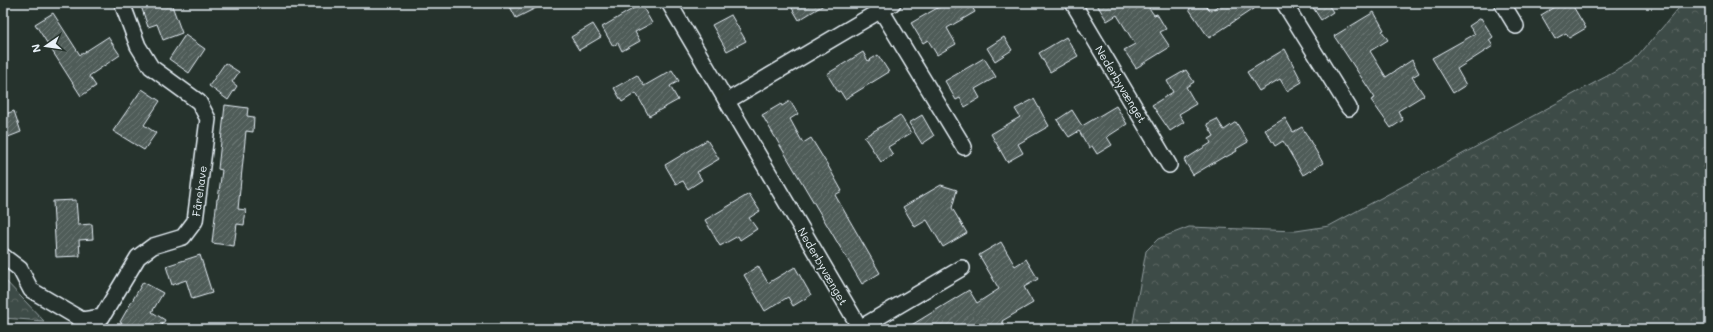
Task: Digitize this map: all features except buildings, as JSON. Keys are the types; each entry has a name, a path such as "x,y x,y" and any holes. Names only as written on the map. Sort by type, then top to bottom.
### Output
{"street":[{"name":"Fårehave","path":"3,256 20,269 31,290 82,320 102,317 138,257 153,246 183,237 196,221 208,119 199,102 151,67 138,46 122,3"},
{"name":"Nederbyvænget","path":"669,3 860,328 962,268"},
{"name":"Nederbyvænget","path":"1073,3 1169,165"},
{"path":"1284,3 1349,108"},
{"path":"1502,3 1516,26"},
{"path":"727,101 887,6 964,147"}],"green space":[{"path":"1683,3 1710,3 1710,329 1132,329 1146,251 1158,239 1189,227 1296,231 1329,226 1633,62"},
{"path":"3,278 44,321 3,318"}]}
